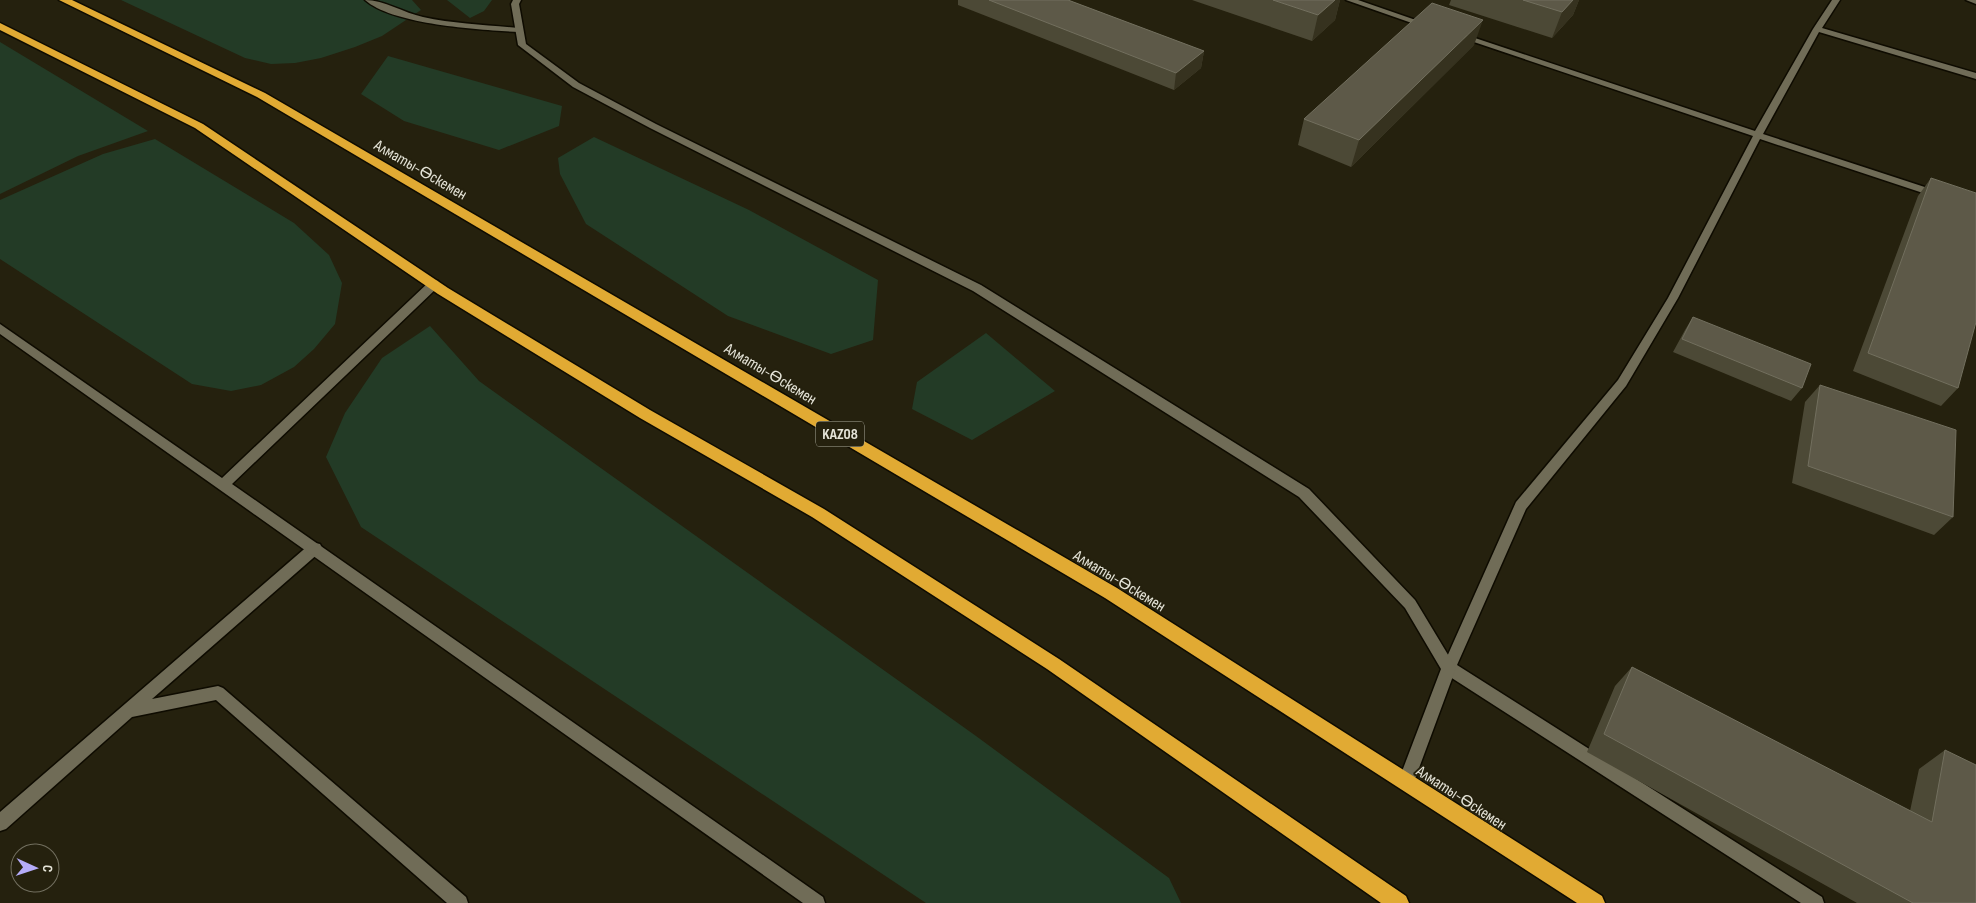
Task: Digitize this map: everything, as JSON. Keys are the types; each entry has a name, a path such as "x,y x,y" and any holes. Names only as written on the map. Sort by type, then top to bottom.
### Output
{"highway":[{"name":"Алматы-Өскемен","path":"64,0 270,100 1111,593 1595,903"},
{"path":"0,26 199,126 434,284 644,414 818,513 1036,653 1396,902"}],"street":[{"path":"369,0 385,9 457,26 519,30"},
{"path":"517,0 515,4 522,45 576,85 670,135 977,288 1304,493 1410,604 1449,668 1816,903"},
{"path":"1350,0 1434,27"},
{"path":"1406,782 1449,668 1521,506 1622,382 1673,298 1758,136 1836,0"},
{"path":"1970,0 1976,2"},
{"path":"1818,29 1976,76"},
{"path":"1453,34 1948,197"},
{"path":"224,484 434,284"},
{"path":"0,328 817,903"},
{"path":"0,823 315,548"},
{"path":"129,710 218,694 460,903"}],"green space":[{"path":"121,0 412,0 421,10 382,36 355,47 321,58 295,63 271,64 245,58"},
{"path":"447,0 492,0 484,11 470,18"},
{"path":"0,42 148,131 78,156 0,194"},
{"path":"388,56 562,106 559,126 499,150 404,121 361,94"},
{"path":"594,137 749,210 878,280 873,340 831,354 728,316 586,224 560,174 558,158"},
{"path":"155,139 294,223 329,255 342,283 335,324 314,349 294,367 261,385 231,391 192,384 0,259 0,200 103,154"},
{"path":"430,326 479,381 976,736 1169,878 1181,903 926,903 361,527 326,457 345,413 382,358"},
{"path":"986,333 1055,391 972,440 912,409 917,382"}],"building":[{"path":"989,0 1068,0 1204,51 1176,73"},
{"path":"1273,0 1335,0 1318,15"},
{"path":"1523,0 1573,0 1562,12"},
{"path":"1432,3 1483,20 1359,140 1304,119"},
{"path":"1931,178 1976,193 1976,322 1958,388 1868,353"},
{"path":"1693,317 1811,364 1802,388 1682,339"},
{"path":"1820,385 1956,430 1953,517 1808,466"},
{"path":"1632,667 1932,822 1945,750 1976,765 1976,903 1913,903 1604,734"}]}
